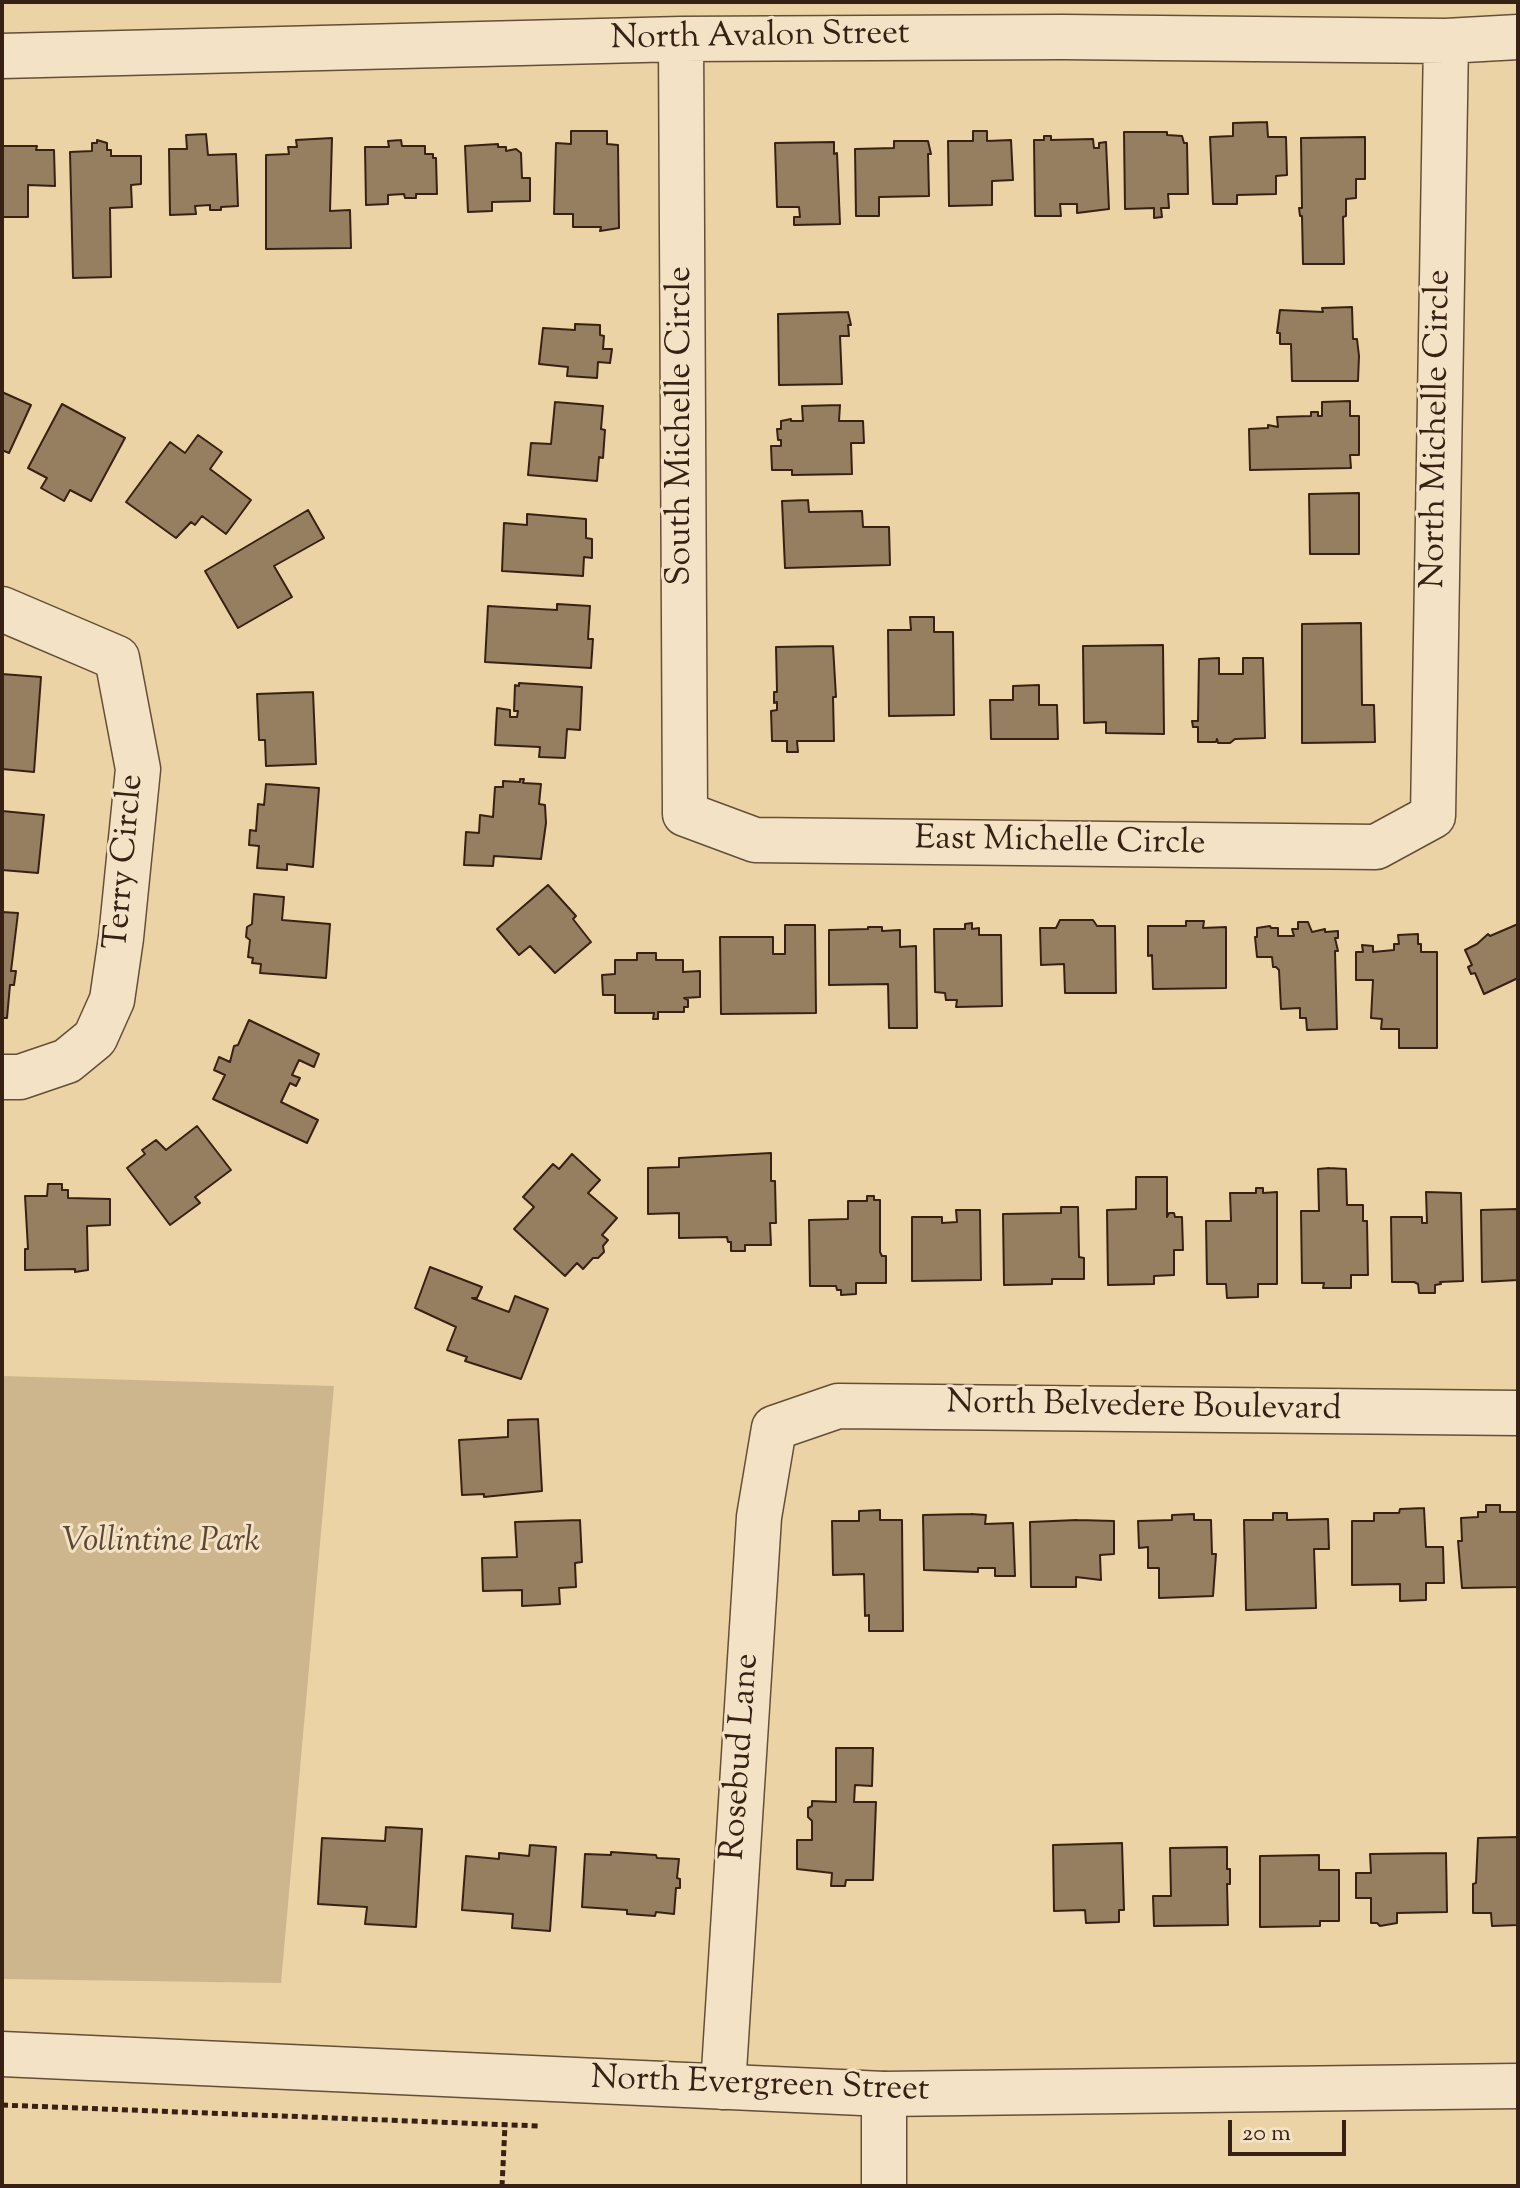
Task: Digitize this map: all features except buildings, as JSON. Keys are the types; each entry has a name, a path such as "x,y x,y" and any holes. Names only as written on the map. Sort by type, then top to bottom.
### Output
{"street":[{"name":"North Avalon Street","path":"2,56 681,39 1063,20 1446,41 1518,37"},
{"name":"South Michelle Circle","path":"681,39 685,814"},
{"name":"North Michelle Circle","path":"1433,816 1446,41"},
{"name":"Terry Circle","path":"2,609 117,658 138,769 112,1000 95,1038 67,1061 20,1077 2,1077"},
{"name":"East Michelle Circle","path":"685,814 755,840 1376,847 1433,816"},
{"name":"North Belvedere Boulevard","path":"774,1428 838,1406 1518,1413"},
{"name":"Rosebud Lane","path":"723,2087 759,1517 774,1428"},
{"name":"North Evergreen Street","path":"2,2054 884,2094 1518,2086"},
{"path":"884,2094 884,2186"}],"path":[{"path":"2,2105 538,2126"},
{"path":"502,2186 505,2125"}],"green space":[{"name":"Vollintine Park","path":"2,1376 334,1386 281,1983 2,1979"}]}
